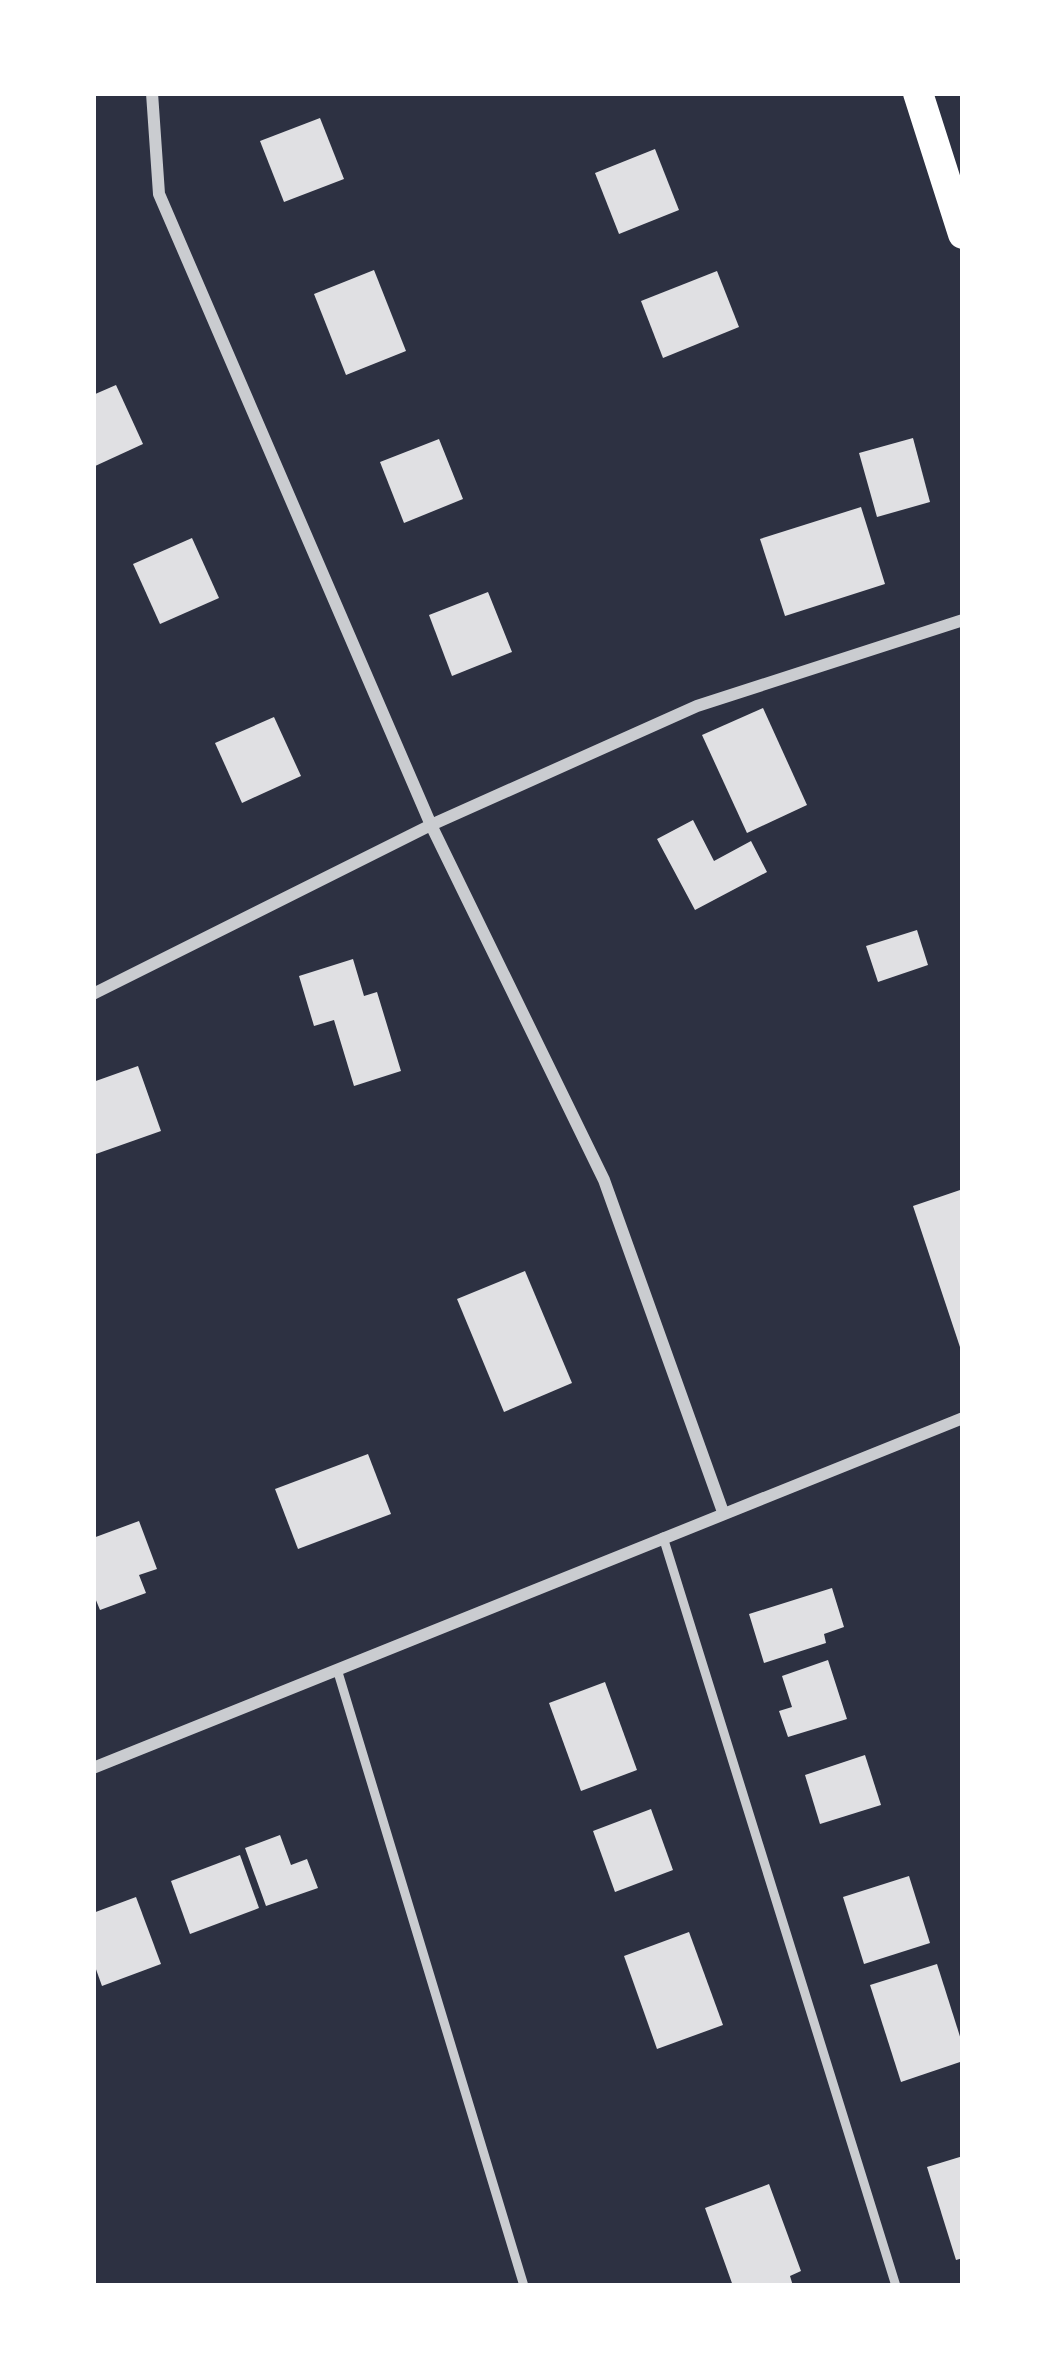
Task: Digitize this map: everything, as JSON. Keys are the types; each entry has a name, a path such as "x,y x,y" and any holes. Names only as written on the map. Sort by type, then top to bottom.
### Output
{"highway":[{"path":"918,93 963,234"}],"street":[{"path":"152,93 159,194 431,825 604,1180 723,1512"},
{"path":"93,994 431,825 697,706 963,620"},
{"path":"93,1768 963,1418"}],"lane":[{"path":"663,1537 896,2286"},
{"path":"337,1669 524,2286"}],"building":[{"path":"320,118 344,179 284,202 260,141"},
{"path":"655,149 679,210 619,234 595,173"},
{"path":"374,270 406,351 346,375 314,294"},
{"path":"717,271 739,327 663,358 641,301"},
{"path":"116,385 143,444 93,467 93,395"},
{"path":"913,438 930,502 877,517 859,453"},
{"path":"439,439 463,499 404,523 380,462"},
{"path":"861,507 885,584 785,616 760,539"},
{"path":"192,538 219,598 160,624 133,564"},
{"path":"488,592 512,652 452,676 429,615"},
{"path":"763,708 807,805 747,833 702,735"},
{"path":"274,717 301,776 242,803 215,743"},
{"path":"693,820 714,861 751,841 767,872 695,910 657,839"},
{"path":"917,930 928,965 878,982 866,946"},
{"path":"353,959 364,996 377,992 401,1071 354,1086 334,1020 314,1026 299,976"},
{"path":"138,1066 161,1131 93,1155 93,1082"},
{"path":"963,1189 963,1353 962,1353 913,1206"},
{"path":"525,1271 572,1383 504,1412 457,1299"},
{"path":"368,1454 391,1514 298,1549 275,1489"},
{"path":"139,1521 157,1569 139,1575 146,1593 100,1610 93,1593 93,1538"},
{"path":"832,1588 844,1627 824,1634 826,1643 764,1663 749,1614"},
{"path":"828,1660 847,1719 788,1737 779,1711 792,1707 782,1676"},
{"path":"605,1682 637,1770 581,1791 549,1703"},
{"path":"865,1755 881,1805 820,1824 805,1775"},
{"path":"651,1809 673,1870 615,1892 593,1831"},
{"path":"280,1835 291,1865 307,1859 318,1888 266,1906 245,1848"},
{"path":"240,1855 259,1908 190,1934 171,1881"},
{"path":"909,1876 930,1943 864,1964 843,1897"},
{"path":"136,1897 161,1964 102,1986 93,1961 93,1913"},
{"path":"689,1932 723,2025 657,2049 624,1956"},
{"path":"937,1964 963,2046 963,2061 901,2082 870,1985"},
{"path":"963,2156 963,2258 956,2260 927,2167"},
{"path":"769,2184 801,2271 790,2276 793,2286 733,2286 705,2208"}]}
